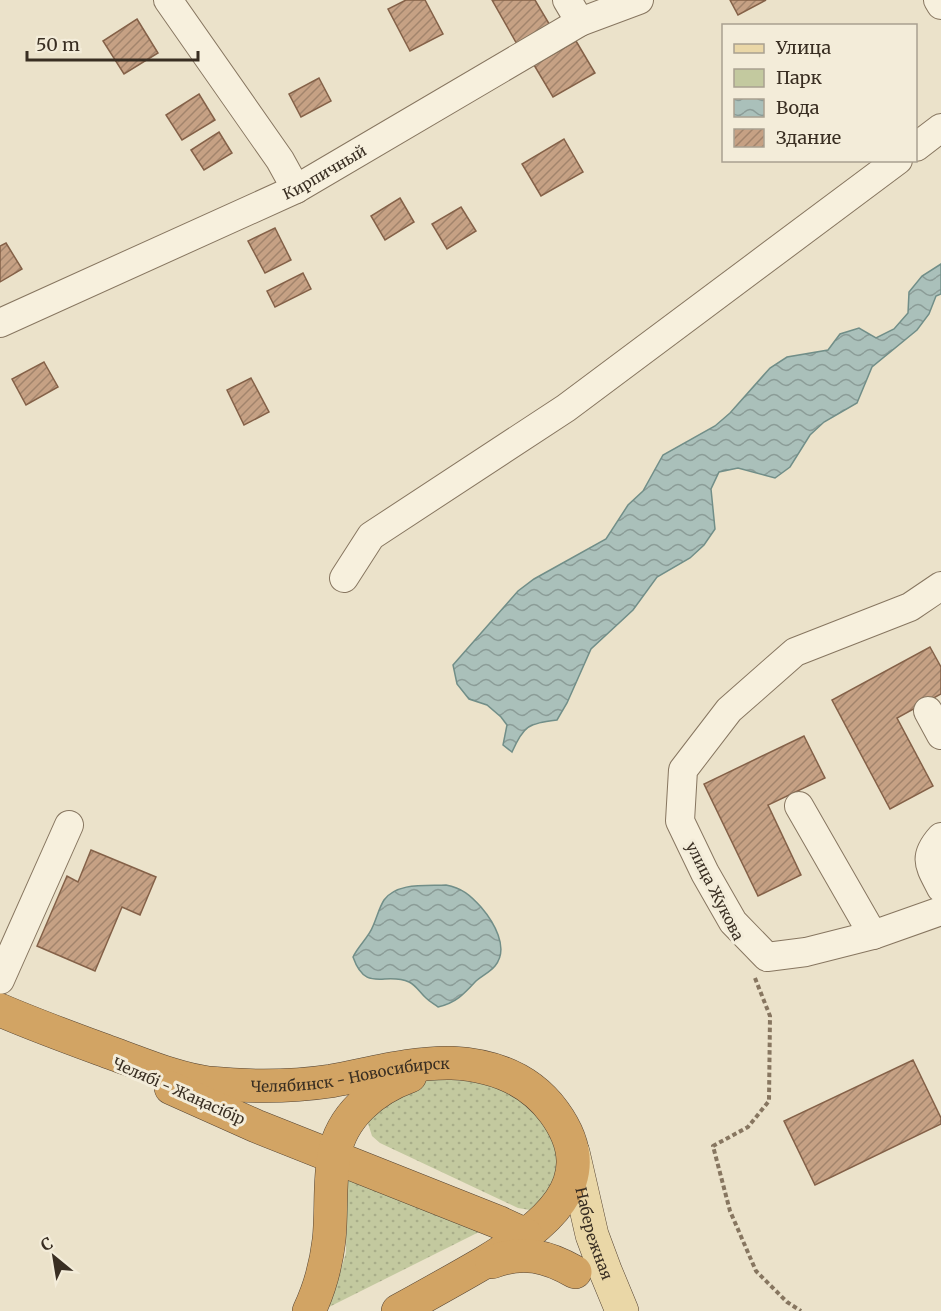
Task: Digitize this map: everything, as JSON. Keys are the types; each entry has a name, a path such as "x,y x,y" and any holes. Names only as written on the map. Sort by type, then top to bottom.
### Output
{"highway":[{"name":"Челябинск - Новосибирск","path":"12,1016 162,1071 207,1082 252,1085 298,1084 451,1063 491,1069 523,1082 541,1095 566,1131 573,1152 573,1172 562,1200 547,1218 526,1235 463,1275 398,1311"},
{"name":"Челябі - Жаңасібір","path":"12,1016 256,1126 334,1157"},
{"path":"309,1311 325,1269 334,1157 347,1124 368,1099 399,1080 451,1063"},
{"path":"368,1099 359,1122 363,1147 376,1167 402,1184"},
{"path":"334,1157 526,1235"},
{"path":"463,1275 504,1258 522,1255 552,1260 575,1272"}],"main road":[{"name":"Набережная","path":"573,1152 592,1234 604,1270 622,1311"},
{"name":"Набережная","path":"526,1235 575,1272 614,1311"}],"street":[{"path":"168,0 280,160 297,189"},
{"name":"Кирпичный","path":"0,323 297,189 573,11 639,0"},
{"path":"938,0 941,5"},
{"path":"917,146 941,128"},
{"path":"344,578 371,536 566,408 895,162"},
{"name":"улица Жукова","path":"873,935 806,952 767,957 733,922 705,873 680,821 683,770 729,710 795,652 937,597"},
{"path":"798,806 873,935 941,911"},
{"path":"0,980 69,825"},
{"path":"941,837 928,856 929,864 941,888"}],"path":[{"path":"754,974 770,1016 769,1101 748,1127 713,1146 730,1211 756,1271 787,1302 801,1311"}],"green space":[{"path":"427,1080 462,1080 483,1083 509,1093 521,1101 550,1133 556,1146 559,1162 559,1183 530,1210 518,1208 380,1143 372,1136 366,1117 411,1084"},
{"path":"347,1168 491,1226 327,1308 346,1253"}],"water":[{"path":"941,264 941,294 936,296 929,314 917,330 872,367 857,403 824,422 810,435 790,467 775,478 738,468 719,472 711,489 715,529 704,545 690,558 657,577 633,610 591,649 557,720 528,727 520,736 512,752 503,745 507,725 487,705 469,699 457,684 453,665 518,591 534,579 606,539 628,505 643,491 663,455 715,426 730,413 770,368 787,357 828,350 840,334 859,328 876,338 894,329 908,313 909,292 922,276"},
{"path":"446,885 465,893 481,907 495,927 501,951 499,959 491,970 459,997 438,1007 409,982 400,979 370,978 364,975 353,957 371,930 382,903 390,894 396,890 413,886"}],"building":[{"path":"406,0 425,0 443,34 410,51 388,9"},
{"path":"492,0 535,0 551,27 518,46"},
{"path":"730,0 766,0 738,15"},
{"path":"137,19 158,53 124,74 103,41"},
{"path":"576,41 595,73 553,97 534,65"},
{"path":"319,78 331,101 301,117 289,94"},
{"path":"199,94 215,120 182,140 166,115"},
{"path":"219,132 232,153 204,170 191,150"},
{"path":"564,139 583,172 541,196 522,164"},
{"path":"400,198 414,222 385,240 371,216"},
{"path":"461,207 476,231 447,249 432,224"},
{"path":"275,228 291,260 265,273 248,241"},
{"path":"6,243 22,269 0,282 0,246"},
{"path":"303,273 311,289 275,307 267,291"},
{"path":"44,362 58,387 26,405 12,379"},
{"path":"251,378 269,412 244,425 227,390"},
{"path":"930,647 941,667 941,694 897,718 933,786 890,809 832,700"},
{"path":"804,736 825,778 768,805 801,875 758,896 704,784"},
{"path":"91,850 156,877 140,915 122,907 95,971 37,946 67,876 78,882"},
{"path":"913,1060 941,1118 941,1124 815,1185 784,1121"}]}
